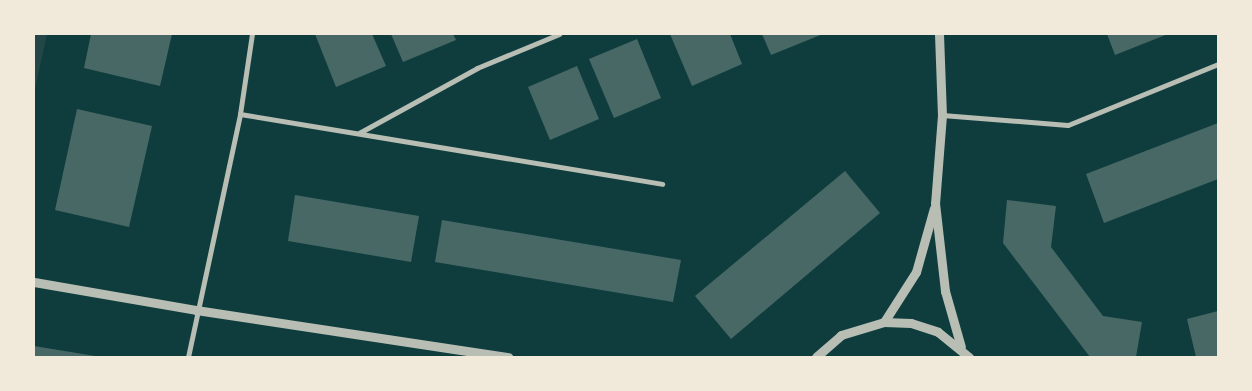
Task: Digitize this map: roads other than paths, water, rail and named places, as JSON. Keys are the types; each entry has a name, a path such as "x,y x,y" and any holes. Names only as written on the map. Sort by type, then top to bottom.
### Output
{"street":[{"path":"188,357 196,310 240,114 252,34"},
{"path":"359,134 477,68 560,34"},
{"path":"884,322 916,272 935,203 942,116 939,34"},
{"path":"942,116 1068,125 1218,64"},
{"path":"240,114 662,184"},
{"path":"935,203 946,291 960,347"},
{"path":"34,282 196,310 508,357"},
{"path":"816,357 842,335 862,326 884,322 911,323 938,332 960,347 969,357"}]}
